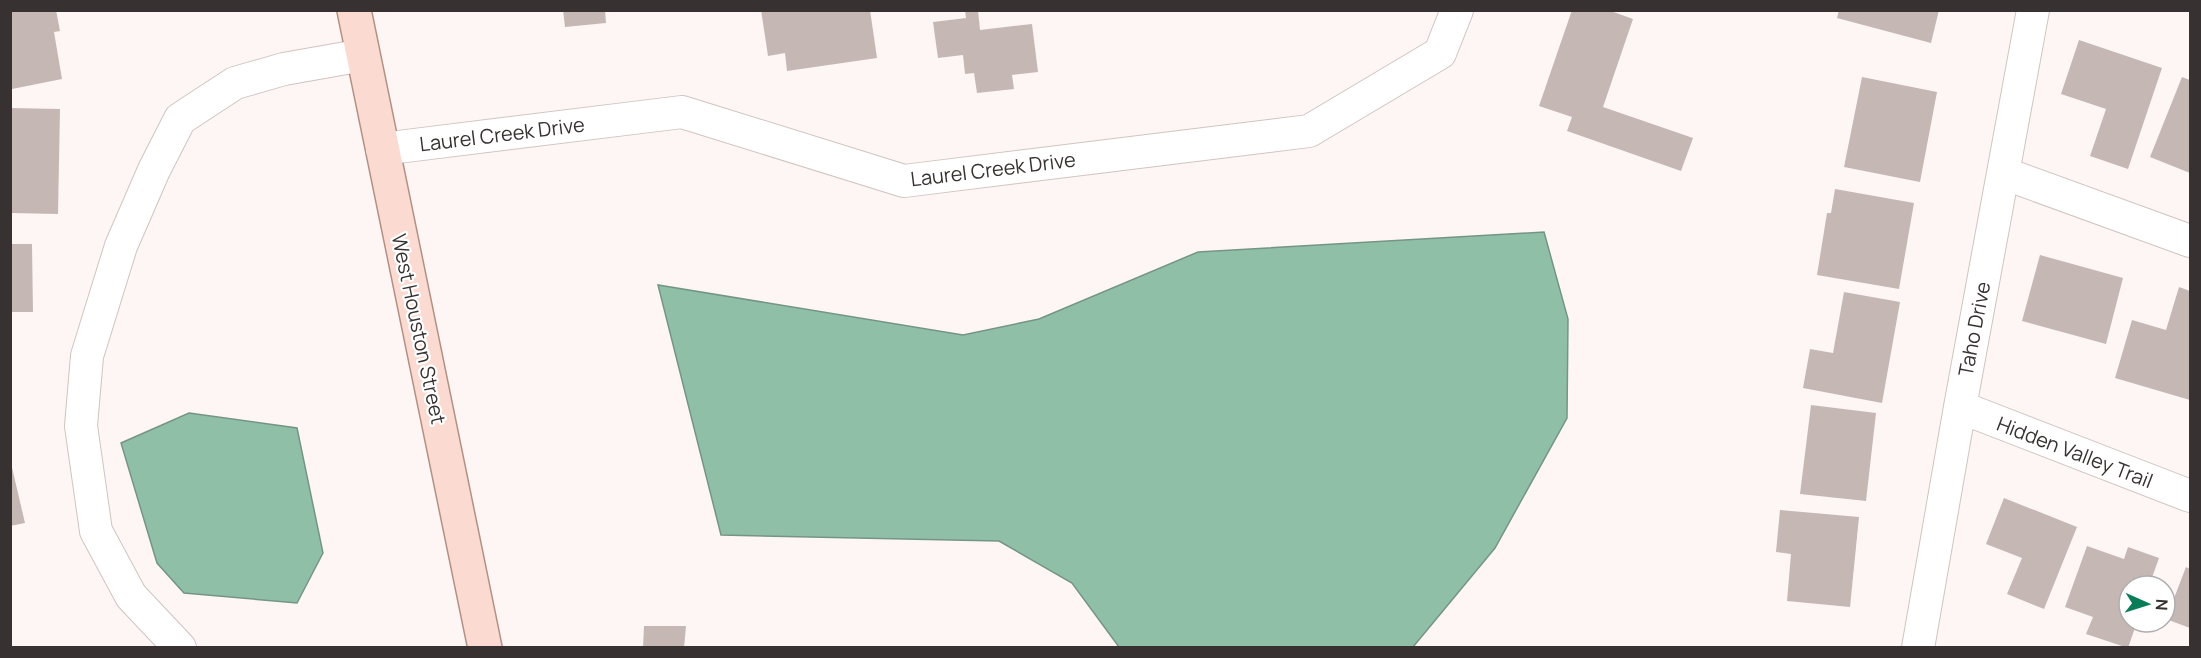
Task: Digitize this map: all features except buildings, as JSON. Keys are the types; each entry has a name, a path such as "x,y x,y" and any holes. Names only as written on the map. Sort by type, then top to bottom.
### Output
{"main road":[{"name":"West Houston Street","path":"354,10 485,648"}],"street":[{"name":"Laurel Creek Drive","path":"382,149 682,112 904,181 1309,131 1440,53 1457,10"},
{"name":"Taho Drive","path":"1918,648 2033,10"},
{"path":"180,648 131,596 96,531 81,426 87,356 121,246 154,170 180,119 235,83 284,69 363,56"},
{"path":"2003,173 2190,241"},
{"name":"Hidden Valley Trail","path":"1960,407 2190,496"}],"shaded area":[{"path":"1544,232 1568,319 1567,418 1495,548 1413,647 1119,647 1072,583 999,541 721,535 658,285 963,335 1039,319 1198,252"},
{"path":"189,413 297,428 323,553 297,603 184,593 157,563 121,443"}]}
